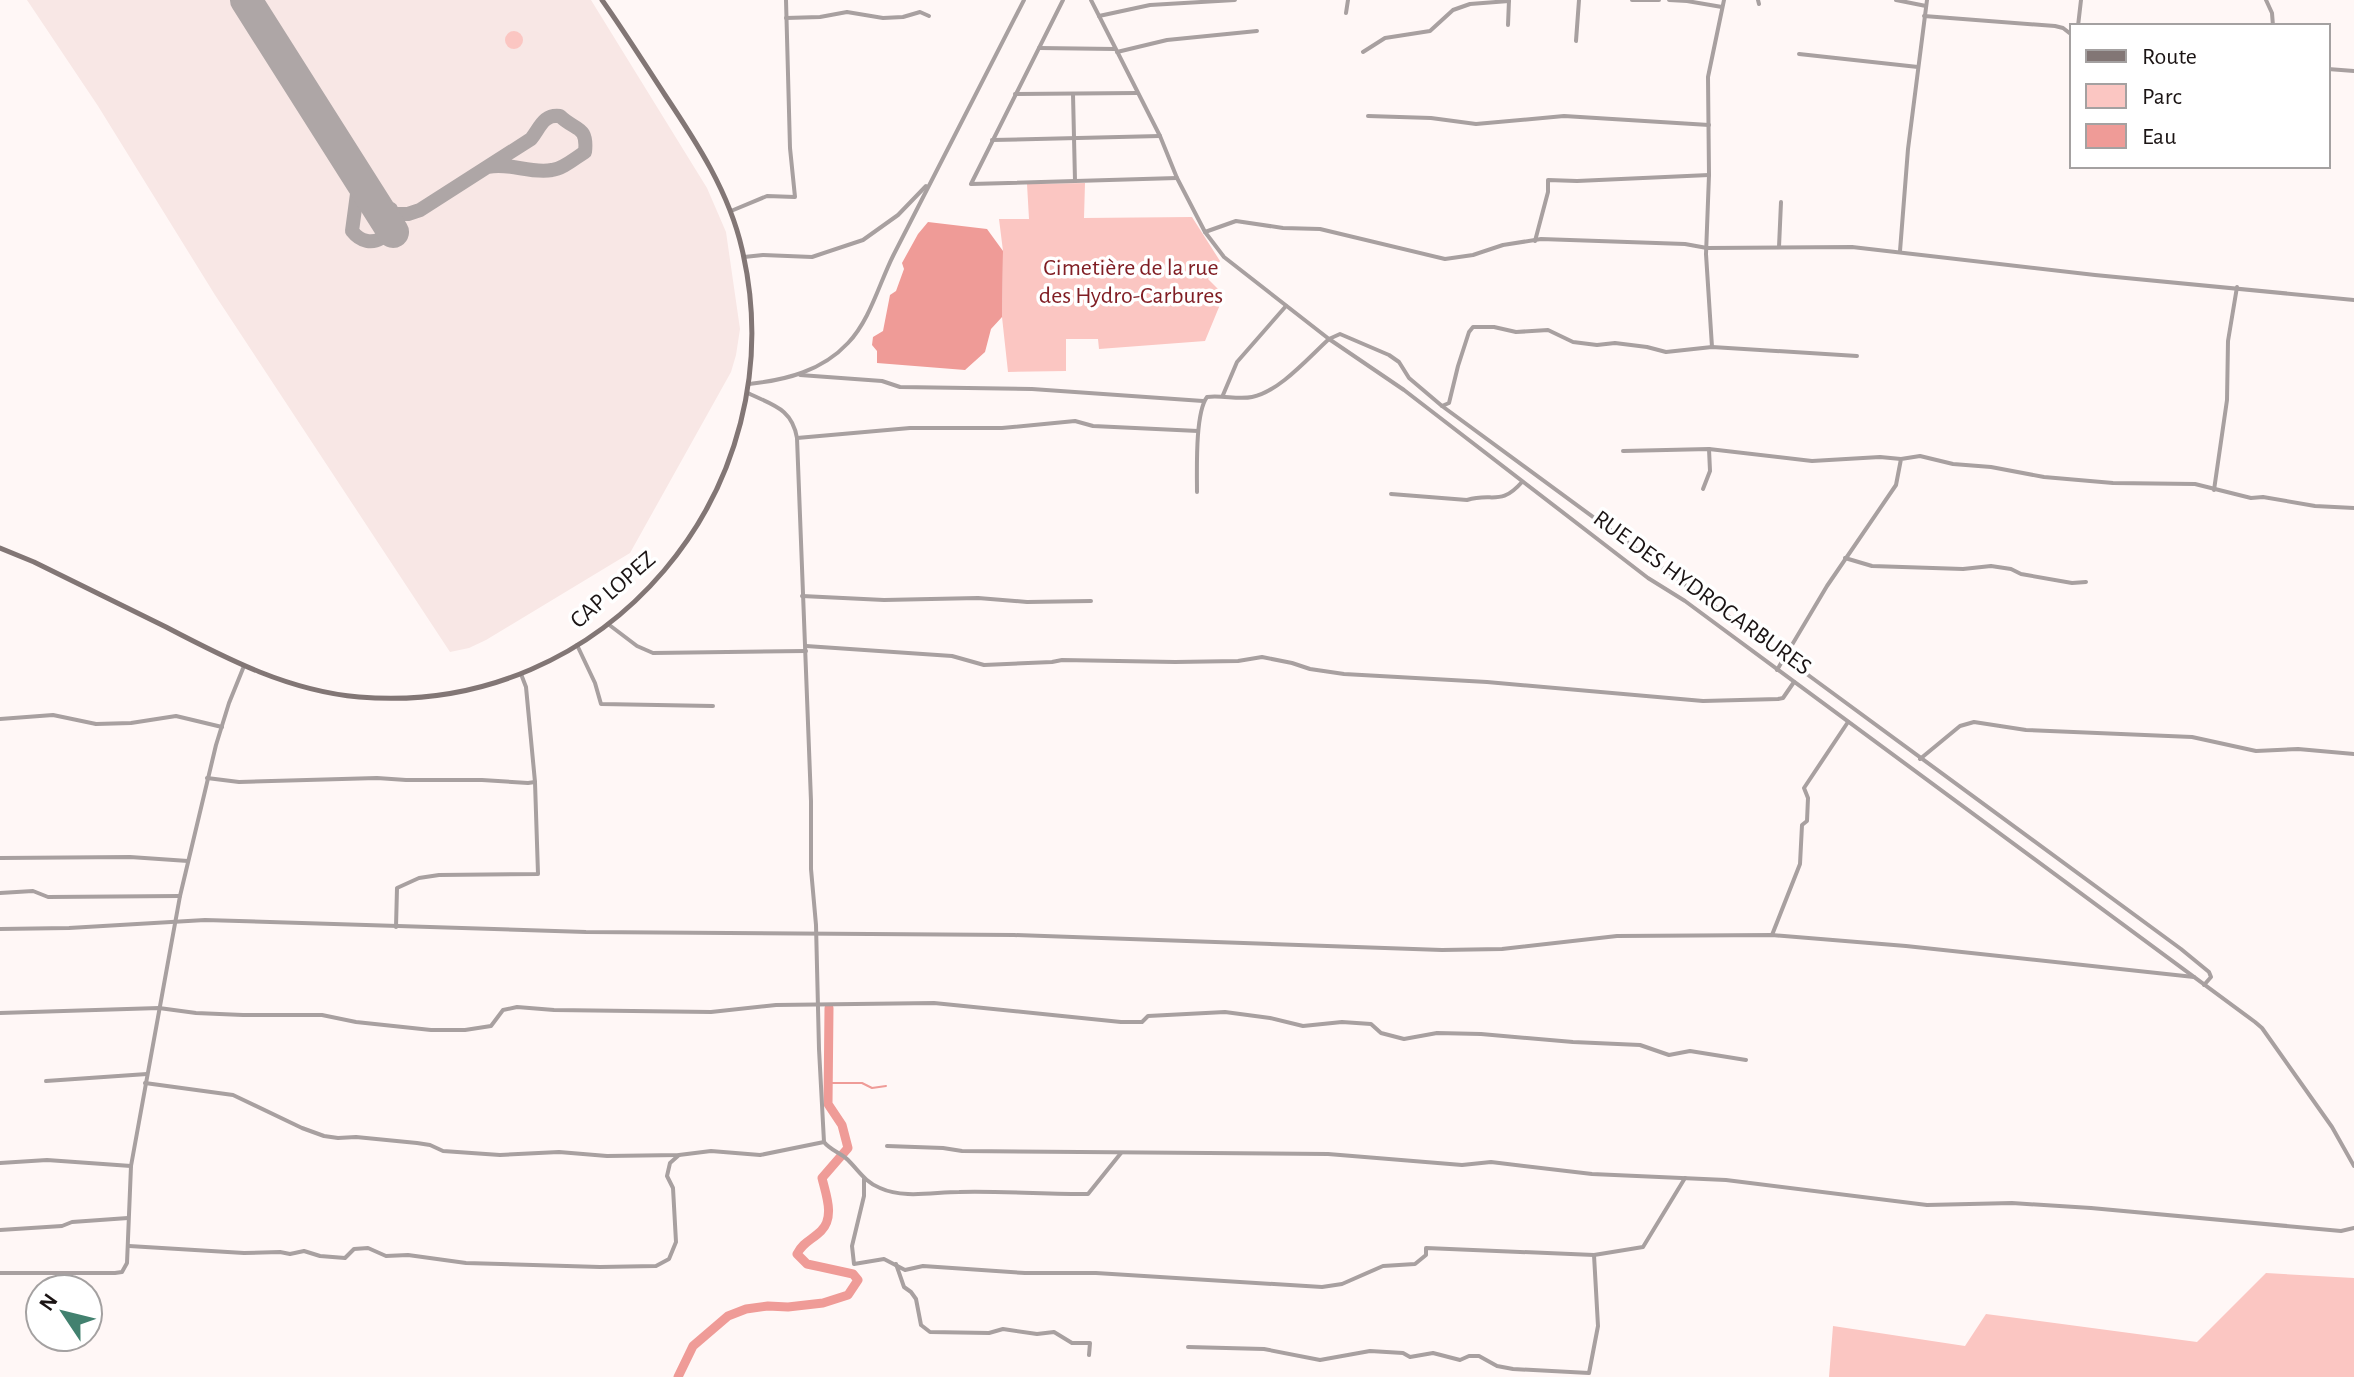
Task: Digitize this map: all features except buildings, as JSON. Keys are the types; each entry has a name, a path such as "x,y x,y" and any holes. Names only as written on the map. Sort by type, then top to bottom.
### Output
{"street":[{"name":"CAP LOPEZ","path":"0,548 244,666 314,690 382,698 455,693 521,674 577,645 608,624 652,585 695,530 729,462 748,393 752,324 744,257 731,211 706,157 602,0"},
{"path":"731,211 767,196 795,197 790,148 786,0"},
{"path":"749,384 800,375 850,342 1024,0"},
{"path":"1063,0 971,184 1177,178"},
{"name":"RUE DES HYDROCARBURES","path":"1091,0 1160,136 1177,178 1205,232 1224,257 1329,339 1404,390 1561,512 2262,1028 2332,1127 2354,1166"},
{"path":"1099,16 1150,5 1235,0"},
{"path":"1346,13 1348,0"},
{"path":"1576,41 1579,0"},
{"path":"1632,0 1659,0"},
{"path":"1669,0 1722,7"},
{"path":"1712,347 1706,254 1710,63 1724,0"},
{"path":"1896,0 1927,3 1908,149 1900,251"},
{"path":"2078,24 2081,0"},
{"path":"2266,0 2273,24"},
{"path":"1363,52 1385,38 1430,31 1453,10 1470,4 1509,1 1508,25"},
{"path":"786,18 847,12 883,18 920,12 929,16"},
{"path":"1924,16 2055,26 2070,33"},
{"path":"608,26 616,20"},
{"path":"1039,48 1116,51 1167,40 1257,31"},
{"path":"1799,54 1918,67"},
{"path":"2330,69 2354,71"},
{"path":"1015,94 1137,93"},
{"path":"1073,94 1075,181"},
{"path":"1368,116 1431,118 1476,124 1564,116 1709,125"},
{"path":"992,140 1160,136"},
{"path":"1535,241 1548,192 1548,180 1709,175"},
{"path":"744,257 812,257 863,240 898,215 929,183"},
{"path":"1779,247 1781,202"},
{"path":"1205,232 1236,221 1283,228 1320,229 1445,259 1473,255 1503,245 1567,238 1685,244 1707,248 1852,247 2354,300"},
{"path":"2214,490 2227,400 2228,341 2237,287"},
{"path":"1223,395 1237,362 1286,306"},
{"path":"1442,406 1449,403 1458,366 1473,327 1494,327 1516,332 1548,330 1573,342 1597,345 1615,343 1666,352 1712,347 1857,356"},
{"path":"1197,492 1198,431 1203,401 1207,397 1223,395 1248,399 1267,394 1329,339 1340,334 1389,355 1399,362 1409,378 1442,406 2181,949 2209,972 2211,977 2204,985"},
{"path":"800,375 882,381 900,387 1032,389 1203,401"},
{"path":"748,393 791,417 797,438 811,869 824,1142 850,1161 864,1179 889,1191 912,1194 1088,1194 1121,1153"},
{"path":"797,438 910,428 1002,428 1075,421 1093,426 1198,431"},
{"path":"1623,451 1709,449 1812,461 1920,456 2044,477 2113,483 2195,484 2251,498 2354,508"},
{"path":"1703,489 1710,471 1709,449"},
{"path":"1777,670 1845,558 1896,485 1901,459"},
{"path":"1391,494 1467,500 1500,498 1512,493 1522,482"},
{"path":"1561,512 1570,501"},
{"path":"1845,558 1872,566 1963,569 1991,566 2072,583 2086,582"},
{"path":"802,596 884,600 978,598 1027,602 1091,601"},
{"path":"608,624 637,646 653,653 806,649 952,656 984,665 1062,660 1130,663 1238,661 1262,657 1344,674 1487,682 1703,701 1783,698 1794,682"},
{"path":"577,645 601,704 713,706"},
{"path":"0,1273 115,1273 126,1268 131,1166 180,896 207,778 244,666"},
{"path":"396,927 397,888 419,878 538,874 535,782 526,687 521,674"},
{"path":"0,719 53,715 96,724 131,723 176,716 222,727"},
{"path":"1772,935 1800,862 1802,825 1807,820 1808,798 1804,788 1848,722"},
{"path":"1920,759 1960,726 1974,722 2026,730 2192,737 2256,751 2298,749 2354,754"},
{"path":"207,778 239,782 377,778 535,782"},
{"path":"0,858 130,857 188,861"},
{"path":"0,893 33,891 48,897 180,896"},
{"path":"0,929 234,920 586,932 1014,935 1442,950 1502,949 1617,936 1772,935 2194,977"},
{"path":"0,1013 159,1008 196,1013 322,1015 431,1030 465,1030 491,1026 503,1010 517,1007 711,1012 819,1003 934,1003 1121,1022 1142,1022 1148,1016 1225,1012 1303,1026 1342,1022 1371,1024 1381,1033 1404,1039 1437,1033 1481,1034 1640,1045 1669,1055 1690,1051 1746,1060"},
{"path":"46,1081 147,1074"},
{"path":"145,1083 233,1095 324,1136 417,1143 443,1151 500,1155 559,1152 607,1156 679,1155 711,1151 760,1155 824,1142"},
{"path":"887,1146 962,1151 1328,1154 1462,1165 1491,1162 1592,1174 1726,1180 1927,1205 2036,1204 2341,1231 2354,1228"},
{"path":"129,1246 244,1253 290,1254 304,1251 345,1258 354,1249 368,1248 386,1256 408,1255 466,1263 656,1266 669,1259 675,1248 673,1188 667,1176 670,1163 679,1155"},
{"path":"0,1163 47,1160 131,1166"},
{"path":"864,1179 852,1246 854,1264 884,1259 905,1270 923,1266 1025,1273 1096,1273 1322,1287 1342,1284 1383,1266 1415,1264 1426,1255 1426,1248 1594,1255 1643,1247 1685,1178"},
{"path":"0,1230 129,1218"},
{"path":"1188,1347 1264,1349 1320,1360 1370,1351 1403,1353 1410,1357 1433,1353 1460,1360 1479,1356 1497,1366 1513,1369 1589,1373 1598,1326 1594,1255"},
{"path":"896,1264 904,1287 916,1299 921,1325 930,1332 989,1333 1003,1329 1037,1334 1054,1332 1072,1343 1090,1343 1089,1355"}],"shaded area":[{"path":"27,0 591,0 707,188 726,232 740,329 731,372 630,553 486,640 450,652 215,295 98,106"}],"green space":[{"path":"510,31 518,31 523,40 521,47 510,49 505,44 505,36"},
{"name":"Cimetière de la rue des Hydro-Carbures","path":"1085,183 1084,218 1192,217 1220,261 1208,279 1224,295 1205,341 1099,349 1098,339 1066,339 1066,371 1008,372 1002,317 1003,251 999,219 1029,219 1027,184"},
{"path":"2266,1273 2354,1278 2354,1377 1829,1377 1833,1326 1965,1346 1986,1314 2197,1342"}],"water":[{"path":"928,222 987,229 1003,251 1002,317 991,329 985,352 965,370 877,363 877,351 872,345 873,337 883,331 890,295 896,291 904,269 902,263"}],"waterway":[{"path":"678,1377 693,1346 728,1316 746,1309 823,1303 848,1295 858,1280 853,1274 807,1264 797,1254 818,1234 828,1219 822,1178 848,1148 842,1125 828,1104 829,1008"},
{"path":"828,1083 862,1083 872,1088 886,1086"}],"taxiway":[{"path":"369,195 380,200 393,214 408,214 420,210 531,139 550,117 560,116 584,137 585,152 556,169 536,171 488,167"},
{"path":"359,179 352,231 359,238 367,241 381,238 390,227 391,209"}],"runway":[{"path":"246,0 393,232"}]}
